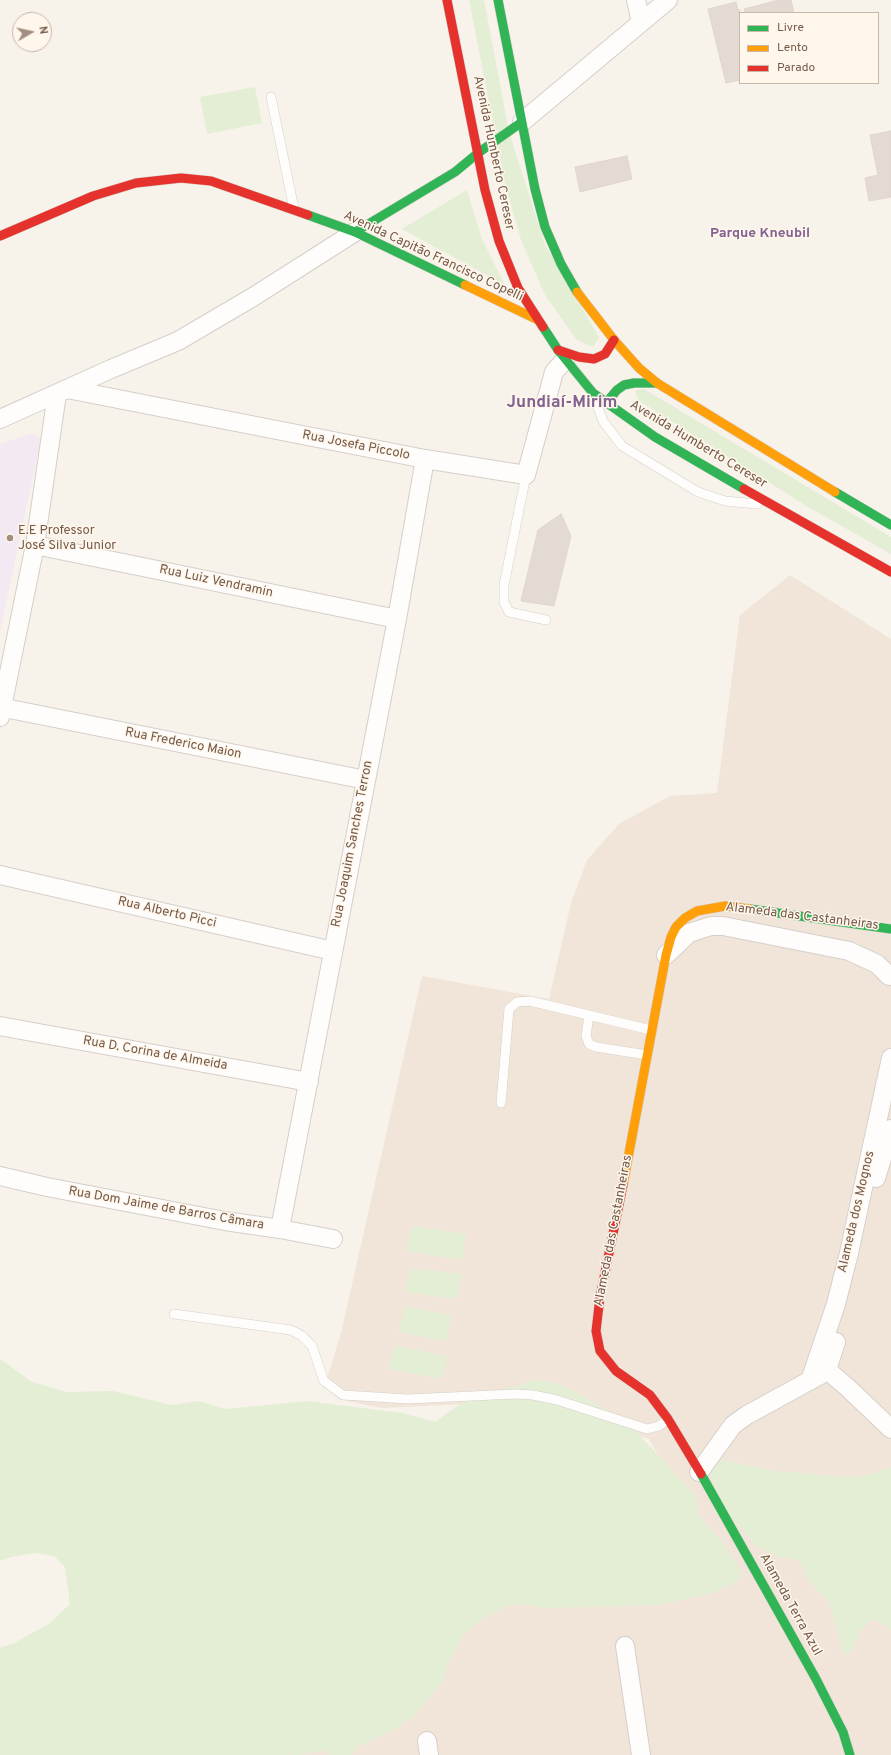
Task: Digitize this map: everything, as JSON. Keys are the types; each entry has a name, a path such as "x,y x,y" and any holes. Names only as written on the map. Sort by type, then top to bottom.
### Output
{"main road":[{"name":"Avenida Humberto Cereser","path":"447,0 485,190 499,241 518,288 536,319 562,355 593,393 655,437 891,572"},
{"path":"498,0 535,190 545,226 561,264 575,289 614,340 639,368 657,383 814,480 891,525"},
{"path":"355,232 455,172 478,152 522,122"},
{"name":"Avenida Capitão Francisco Copelli","path":"0,236 93,196 136,183 181,178 212,181 355,232 536,319"},
{"path":"562,355 594,359 601,357 605,354 614,340"},
{"path":"606,403 617,390 624,385 634,383 657,383"},
{"name":"Alameda das Castanheiras","path":"699,1472 668,1419 650,1394 616,1371 606,1360 600,1351 596,1331 600,1297 651,1030 671,937 676,927 685,918 698,911 725,906 810,919 891,928"},
{"name":"Alameda Terra Azul","path":"699,1472 816,1679 843,1732 850,1755"}],"street":[{"path":"636,0 641,22"},
{"path":"522,122 668,0"},
{"path":"0,419 178,341 253,298 355,232"},
{"path":"526,475 554,372 562,355"},
{"path":"1,710 35,545 62,391"},
{"name":"Rua Josefa Piccolo","path":"62,391 425,459 526,475"},
{"name":"Rua Joaquim Sanches Terron","path":"280,1229 397,619 425,459"},
{"name":"Rua Luiz Vendramin","path":"35,545 397,619"},
{"name":"Rua Frederico Maion","path":"1,710 366,780"},
{"name":"Rua Alberto Picci","path":"0,875 333,951"},
{"name":"Alameda das Castanheiras","path":"666,955 689,934 711,926 723,926 849,951 877,964 890,975"},
{"name":"Rua D. Corina de Almeida","path":"0,1026 309,1082"},
{"name":"Alameda dos Mognos","path":"822,1367 849,1253 891,1058"},
{"name":"Alameda dos Mognos","path":"822,1367 848,1300 860,1256 878,1169 891,1128"},
{"name":"Rua Dom Jaime de Barros Câmara","path":"0,1176 47,1188 225,1221 334,1239"},
{"path":"699,1472 733,1425 747,1415 810,1381 822,1367 847,1387 891,1429"},
{"path":"625,1646 641,1755"}],"lane":[{"path":"270,97 295,211"},
{"path":"593,393 603,421 622,446 698,492 725,501 772,505"},
{"path":"526,475 504,585 504,602 509,612 546,620"},
{"path":"501,1103 509,1009 517,1002 530,1001 651,1030"},
{"path":"589,1015 586,1036 589,1044 596,1047 647,1055"},
{"path":"174,1314 290,1330 302,1336 312,1346 324,1381 343,1395 408,1399 515,1394 533,1395 557,1400 647,1429 659,1426 668,1419"}],"shaded area":[{"name":"E.E Professor José Silva Junior","path":"32,433 41,438 0,632 0,444"},
{"path":"790,575 891,639 891,1755 97,1755 511,1598 713,1555 649,1439 537,1401 381,1408 339,1399 331,1391 328,1375 341,1333 422,976 549,999 571,903 587,860 619,824 670,796 717,793 740,615"}],"green space":[{"path":"469,0 484,0 509,132 545,245 599,337 593,347 577,340 545,295 521,240 505,183"},
{"path":"255,87 262,123 207,134 200,97"},
{"path":"467,190 482,239 505,285 402,229"},
{"path":"644,389 891,537 891,554 808,507 638,400 635,391"},
{"path":"413,1226 466,1234 462,1260 406,1251"},
{"path":"410,1268 462,1274 457,1299 405,1292"},
{"path":"405,1307 452,1315 446,1341 399,1332"},
{"path":"395,1346 447,1356 442,1379 388,1369"},
{"path":"0,1359 32,1382 67,1392 113,1391 172,1405 198,1401 226,1409 308,1401 402,1413 435,1422 467,1399 532,1381 548,1381 570,1389 627,1422 695,1495 699,1515 723,1543 743,1575 732,1584 710,1594 658,1605 548,1608 517,1604 502,1608 475,1624 464,1634 449,1661 442,1683 416,1714 397,1728 359,1746 351,1755 330,1755 323,1750 298,1755 0,1755 0,1648 14,1643 49,1624 70,1604 65,1567 54,1556 36,1553 11,1557 0,1561"},
{"path":"718,1459 774,1471 849,1477 869,1475 891,1467 891,1630 884,1624 872,1620 861,1630 850,1654 843,1653 829,1603 809,1580 799,1560 779,1557 757,1546 721,1507 708,1470"}],"building":[{"path":"779,0 791,0 794,12 745,12 744,9"},
{"path":"736,2 738,10 740,10 739,80 726,83 708,9"},
{"path":"891,131 891,197 869,201 865,178 878,175 870,135"},
{"path":"627,156 632,179 580,192 575,167"},
{"path":"561,514 571,536 554,606 521,601 538,530"}],"traffic: fast":[{"path":"498,0 535,189 545,227 561,264 577,292"},
{"path":"355,232 455,172 478,153 522,122"},
{"path":"308,215 355,232 465,285"},
{"path":"543,327 558,350 593,393 655,437 744,489"},
{"path":"606,403 617,390 624,385 634,383 657,383"},
{"path":"835,492 891,525"},
{"path":"750,909 891,929"},
{"path":"701,1474 816,1679 843,1732 850,1755"}],"traffic: slow":[{"path":"465,285 536,319"},
{"path":"577,292 614,340 639,368 657,383 835,492"},
{"path":"623,1185 666,955 671,937 676,927 685,918 697,911 725,906 750,909"}],"traffic: jam":[{"path":"447,0 485,190 499,241 518,288 543,327"},
{"path":"0,236 93,196 136,183 181,178 211,181 308,215"},
{"path":"558,350 579,357 594,359 605,354 614,340"},
{"path":"744,489 891,572"},
{"path":"623,1185 600,1297 596,1331 600,1351 616,1371 650,1395 668,1419 701,1474"}],"place":[{"name":"E.E Professor José Silva Junior","path":"10,538"}],"district":[{"name":"Parque Kneubil","path":"760,234"},
{"name":"Jundiaí-Mirim","path":"562,404"}]}
